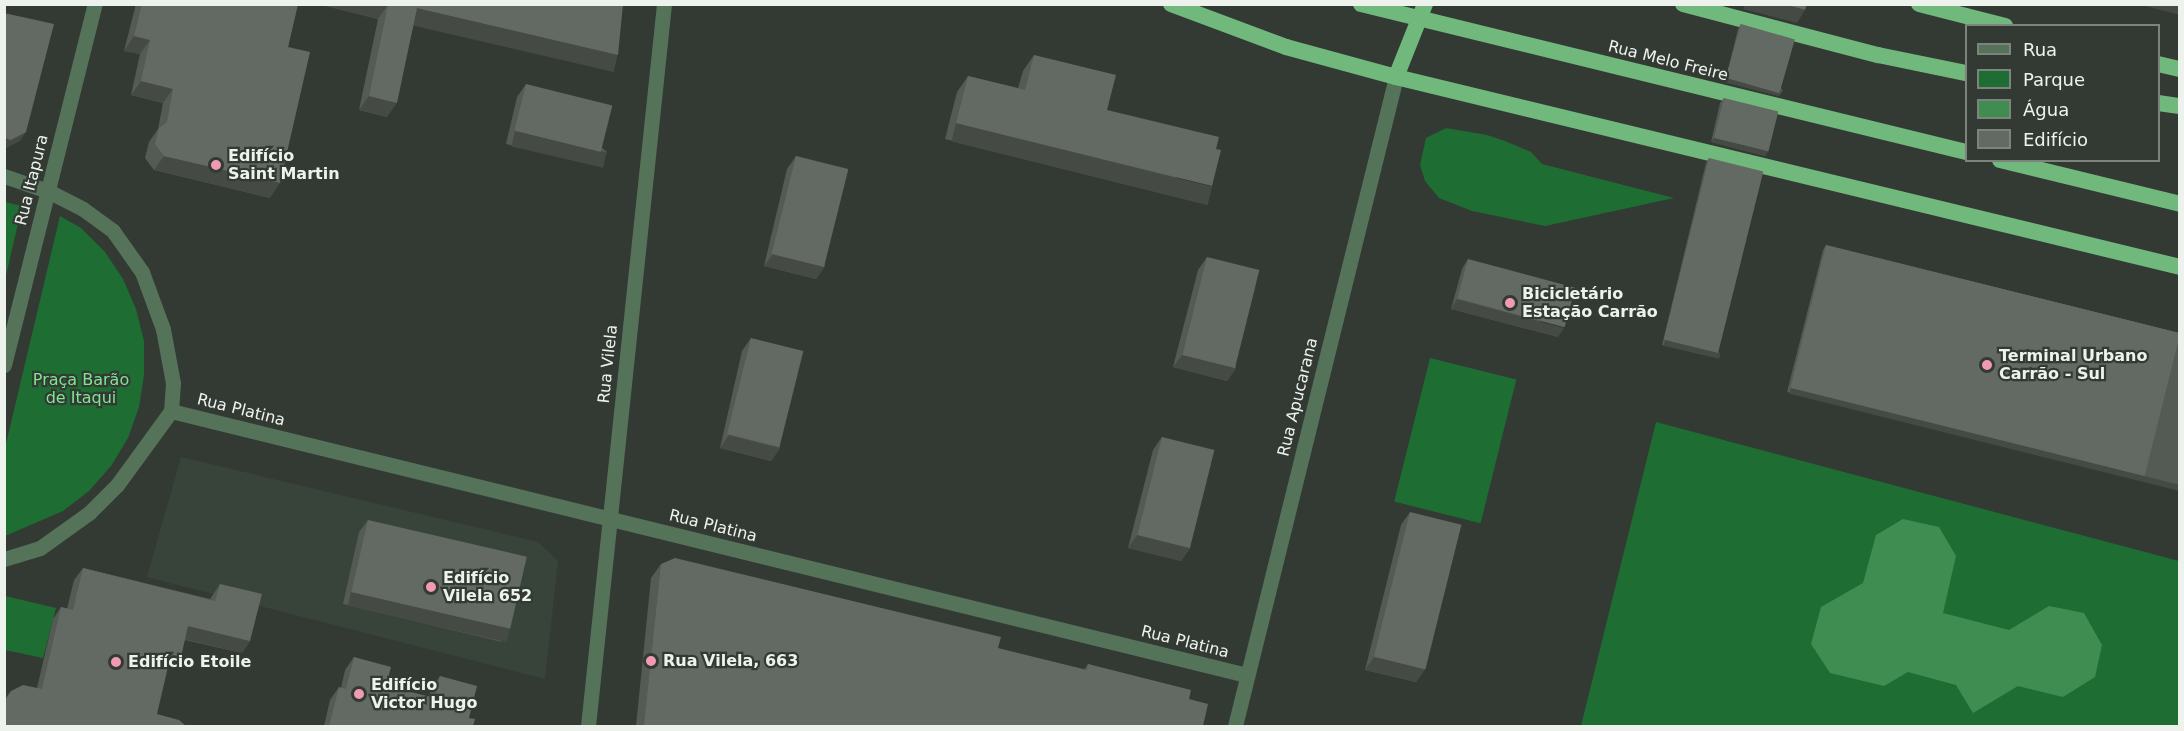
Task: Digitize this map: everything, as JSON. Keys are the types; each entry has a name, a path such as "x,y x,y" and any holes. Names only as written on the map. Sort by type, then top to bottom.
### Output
{"highway":[{"path":"1171,4 1286,47 1396,77 2180,267"},
{"name":"Rua Melo Freire","path":"1361,4 1422,11 1965,152"},
{"path":"1683,4 1878,55 1965,73"},
{"path":"1919,4 1997,24"},
{"path":"1396,77 1422,11"},
{"path":"2160,64 2180,69"},
{"path":"2160,103 2180,106"},
{"path":"2008,162 2180,204"}],"street":[{"name":"Rua Itapura","path":"4,364 95,4"},
{"name":"Rua Vilela","path":"588,726 664,4"},
{"name":"Rua Apucarana","path":"1235,726 1396,77"},
{"path":"4,176 48,191 83,208 113,231 142,272 163,329 173,383 171,411 117,485 89,513 40,548 4,559"},
{"name":"Rua Platina","path":"171,411 1247,675"}],"shaded area":[{"path":"181,457 538,542 558,561 545,679 147,577"}],"green space":[{"path":"1446,128 1487,135 1505,141 1531,152 1542,164 1674,198 1545,226 1472,211 1439,198 1425,181 1420,165 1426,138"},
{"path":"4,202 22,206 5,280"},
{"name":"Praça Barão de Itaqui","path":"60,216 81,228 105,252 123,279 136,309 144,341 144,375 139,407 128,438 111,466 89,491 63,511 5,536 5,448"},
{"path":"1430,358 1516,380 1481,523 1394,502"},
{"path":"1656,422 2179,561 2179,726 1581,726"},
{"path":"5,596 56,608 43,658 5,650"}],"water":[{"path":"1903,519 1939,527 1956,556 1943,613 2009,630 2049,606 2084,613 2102,645 2095,677 2063,697 2018,686 1973,713 1956,685 1908,672 1884,686 1830,673 1811,644 1821,607 1863,583 1876,535"}],"building":[{"path":"142,4 298,4 288,47 310,52 280,183 164,156 155,144 159,128 167,122 173,89 141,81 150,40 134,36"},
{"path":"386,4 623,4 618,55 417,8 397,103 369,96 388,5"},
{"path":"1784,4 1807,4 1805,10"},
{"path":"4,13 54,24 26,132 11,140 4,138"},
{"path":"1741,24 1795,39 1779,93 1726,78"},
{"path":"1034,55 1116,75 1107,110 1219,137 1216,149 1221,150 1212,186 956,123 968,76 1025,90"},
{"path":"526,84 612,106 601,152 514,131"},
{"path":"1724,98 1778,112 1768,151 1714,138"},
{"path":"796,156 848,169 824,267 772,254"},
{"path":"1709,158 1763,172 1718,353 1664,339"},
{"name":"Terminal Urbano Carrão - Sul","path":"1826,245 2180,333 2145,476 1790,388"},
{"path":"1207,257 1259,270 1235,368 1183,355"},
{"name":"Bicicletário Estação Carrão","path":"1468,259 1575,288 1565,327 1457,299"},
{"path":"751,338 803,351 779,447 727,434"},
{"path":"1162,437 1214,450 1190,548 1138,535"},
{"path":"1410,512 1461,525 1425,669 1374,657"},
{"name":"Edifício Vilela 652","path":"368,520 527,557 510,629 351,592"},
{"path":"675,558 1001,637 998,648 1087,670 1088,664 1191,690 1189,699 1208,704 1203,726 644,726 661,564"},
{"path":"83,568 215,601 220,584 262,594 250,641 188,626 181,657 171,654 157,714 179,720 186,726 4,726 4,703 11,691 23,685 42,689 61,607 73,610"},
{"name":"Edifício Victor Hugo","path":"354,657 391,667 386,686 435,698 440,676 477,686 469,718 475,719 473,726 329,726 339,687 346,689"}],"place":[{"name":"Edifício Saint Martin","path":"216,165"},
{"name":"Bicicletário Estação Carrão","path":"1510,303"},
{"name":"Terminal Urbano Carrão - Sul","path":"1987,365"},
{"name":"Edifício Vilela 652","path":"431,587"},
{"name":"Rua Vilela, 663","path":"651,661"},
{"name":"Edifício Etoile","path":"116,662"},
{"name":"Edifício Victor Hugo","path":"359,694"}]}
